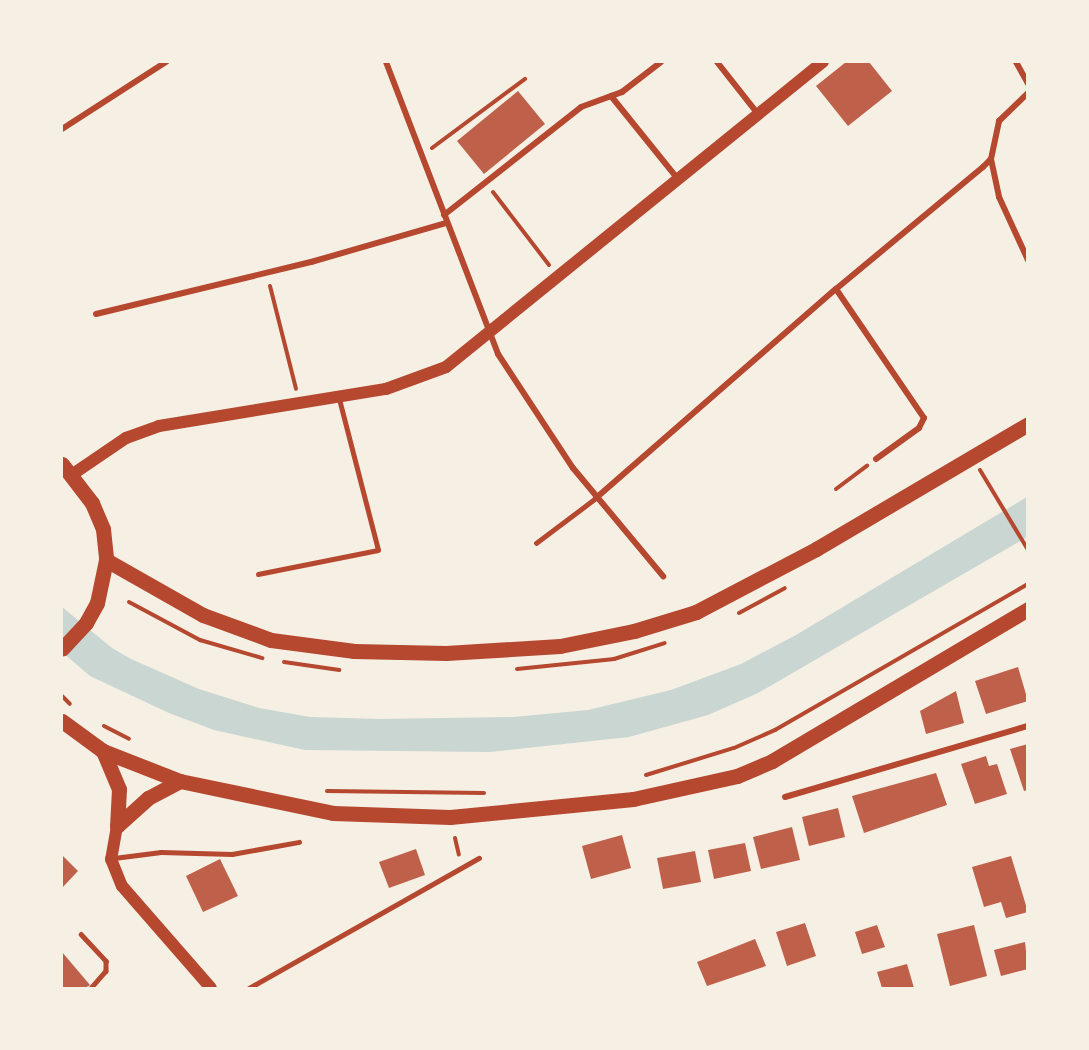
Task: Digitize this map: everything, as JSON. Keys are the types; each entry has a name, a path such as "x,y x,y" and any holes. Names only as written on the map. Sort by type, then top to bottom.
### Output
{"main road":[{"path":"62,650 86,623 97,603 106,560 103,529 67,469 126,438 159,426 339,397 414,382 457,361 823,62"},
{"path":"106,560 203,615 272,640 354,651 446,653 560,646 634,631 696,612 816,549 1028,424"},
{"path":"62,721 103,751 180,781 333,813 450,817 633,800 737,776 772,761 1028,609"},
{"path":"103,751 119,789 117,826 111,859 122,886 211,988"},
{"path":"117,826 148,798 180,781"}],"street":[{"path":"62,129 166,62"},
{"path":"386,62 490,335 548,433 596,498 663,576"},
{"path":"444,215 581,107 611,96 661,62"},
{"path":"717,62 758,114"},
{"path":"1016,62 1028,84"},
{"path":"1028,93 999,121 991,159 999,197 1028,260"},
{"path":"611,96 678,179"},
{"path":"596,498 836,288 991,159"},
{"path":"96,314 267,273 446,223"},
{"path":"836,288 924,418 919,428 876,459"},
{"path":"785,797 1028,726"}],"lane":[{"path":"258,574 378,550 339,397"},
{"path":"536,543 596,498"},
{"path":"111,859 161,852 232,854 298,842"},
{"path":"249,988 479,858"},
{"path":"81,934 106,961 106,971 91,988"}],"path":[{"path":"422,156 525,79"},
{"path":"485,182 545,260"},
{"path":"267,273 295,384"},
{"path":"836,489 876,459"},
{"path":"970,476 989,465"},
{"path":"984,476 1028,550"},
{"path":"737,614 796,582"},
{"path":"636,777 734,748 776,730 1028,584"},
{"path":"129,602 200,640 254,657 315,669 351,670"},
{"path":"505,670 565,667 614,659 675,639"},
{"path":"62,696 77,708"},
{"path":"94,720 134,742"},
{"path":"322,790 494,793"}],"shaded area":[{"path":"1027,497 1027,537 758,693 708,715 629,737 490,752 305,750 214,730 169,713 90,676 62,652 62,607 112,648 131,659 199,689 259,708 310,717 380,719 514,717 588,710 671,690 741,664 796,635"}],"building":[{"path":"846,62 869,62 892,91 848,126 816,86"},
{"path":"518,91 545,124 484,174 457,141"},
{"path":"1018,667 1028,701 986,714 975,681"},
{"path":"956,691 964,723 926,734 920,711"},
{"path":"1028,744 1028,790 1024,791 1010,749"},
{"path":"986,756 989,766 997,764 1007,794 975,804 961,764"},
{"path":"936,773 947,805 864,833 852,796"},
{"path":"838,808 845,837 809,846 802,817"},
{"path":"792,827 800,860 761,869 753,837"},
{"path":"622,835 631,868 591,879 582,846"},
{"path":"745,843 751,871 714,879 708,850"},
{"path":"416,849 425,875 389,888 379,862"},
{"path":"695,851 701,882 663,889 657,858"},
{"path":"62,855 78,871 62,888"},
{"path":"1011,856 1028,912 1006,918 1001,902 984,907 972,867"},
{"path":"220,859 238,896 203,912 186,876"},
{"path":"805,923 816,956 787,966 776,932"},
{"path":"877,925 885,947 862,954 855,932"},
{"path":"974,925 987,976 950,986 937,934"},
{"path":"755,939 766,966 707,986 697,962"},
{"path":"1025,942 1028,969 1001,976 994,950"},
{"path":"62,952 90,985 85,988 62,988"},
{"path":"907,964 914,988 882,988 877,972"}]}
